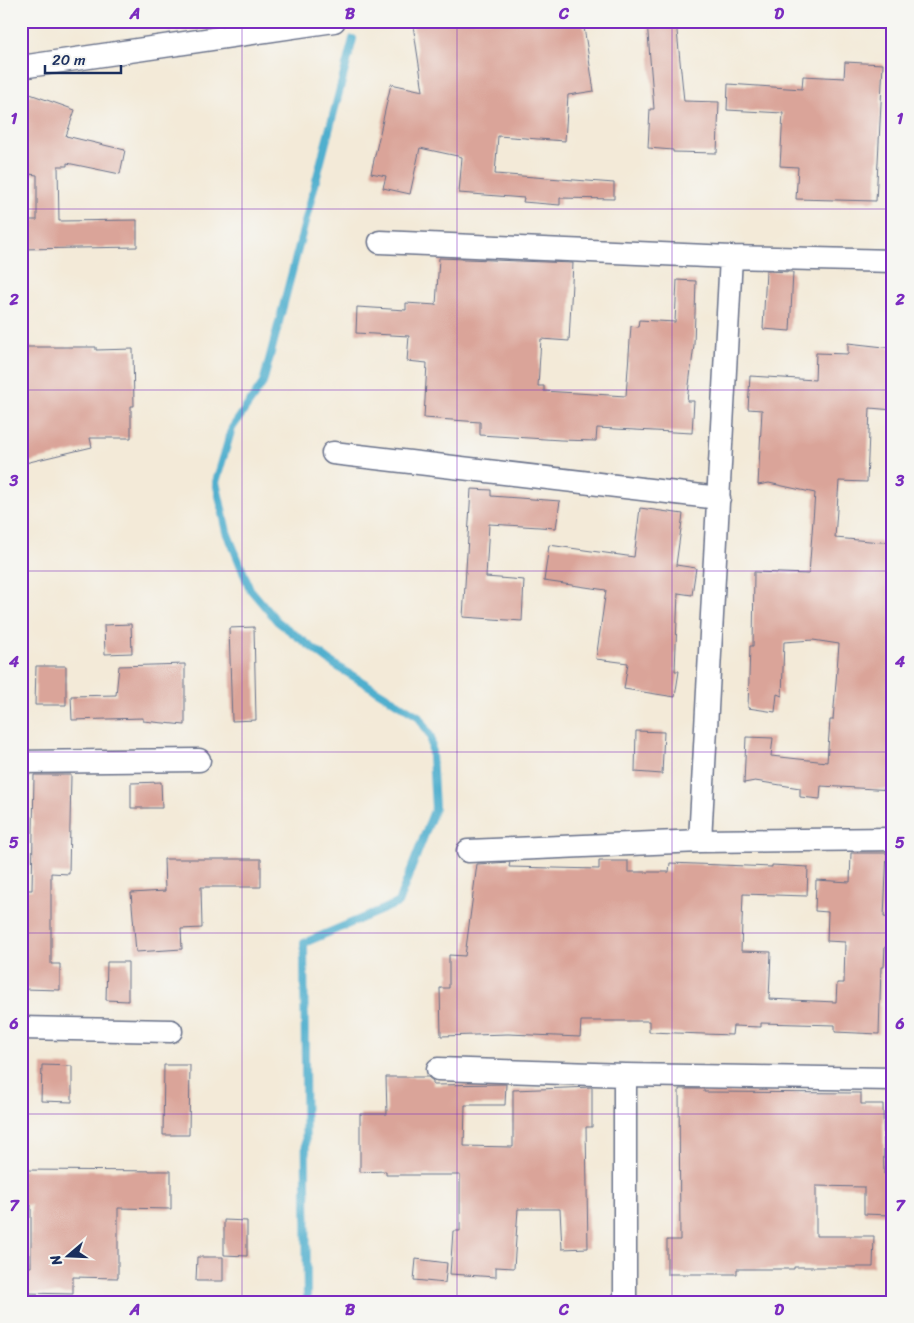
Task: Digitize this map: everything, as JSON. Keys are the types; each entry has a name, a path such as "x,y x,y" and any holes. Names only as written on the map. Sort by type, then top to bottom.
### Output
{"street":[{"path":"22,69 334,21"},
{"path":"380,242 731,258 893,261"},
{"path":"700,841 731,258"},
{"path":"333,453 719,498"},
{"path":"21,762 199,760"},
{"path":"468,851 700,841 893,839"},
{"path":"21,1028 171,1031"},
{"path":"438,1069 625,1075 893,1078"},
{"path":"625,1075 625,1302"}],"building":[{"path":"436,21 583,21 594,91 568,95 565,141 498,136 495,174 614,183 614,199 560,198 560,205 523,202 524,198 459,193 462,157 420,148 410,194 383,188 386,176 371,173 391,84 423,91 413,25"},
{"path":"647,21 676,21 684,101 719,102 717,153 673,152 673,150 648,148 650,109 654,109"},
{"path":"845,62 883,64 876,201 796,199 798,167 780,166 783,113 727,110 728,84 802,89 803,76 844,78"},
{"path":"30,94 75,110 66,136 125,150 120,174 67,163 67,166 58,166 59,221 137,220 137,247 21,249 21,220 37,220 37,175 21,173 21,117"},
{"path":"439,258 573,263 569,341 541,339 538,386 544,386 544,391 626,396 631,326 638,327 639,320 675,322 677,280 696,281 694,345 687,401 694,401 692,433 597,428 596,441 561,440 480,435 480,422 424,418 427,363 407,361 409,336 356,333 357,307 406,310 406,303 436,305"},
{"path":"766,271 793,272 790,331 763,329"},
{"path":"848,343 893,348 893,410 870,408 867,482 839,481 835,538 893,543 893,790 821,786 820,799 800,797 800,788 755,781 744,783 746,737 773,738 771,756 827,762 830,720 833,720 839,644 813,640 784,642 782,696 777,694 775,712 748,708 750,646 753,646 754,572 809,574 815,493 769,483 758,485 762,410 748,409 750,376 815,380 816,353 848,354"},
{"path":"24,347 96,347 96,350 133,349 134,406 131,406 131,438 90,438 92,447 21,464 21,374 24,374"},
{"path":"471,489 491,490 491,496 560,501 556,528 489,524 486,577 524,580 522,621 463,617"},
{"path":"640,508 683,514 676,565 696,568 692,595 678,593 675,671 679,671 675,697 624,689 628,663 596,659 606,590 544,581 549,545 634,557"},
{"path":"131,624 132,653 105,654 104,625"},
{"path":"254,627 256,720 232,721 229,628"},
{"path":"185,664 185,725 143,721 143,718 72,720 71,696 116,695 119,666"},
{"path":"36,666 66,666 66,705 35,705"},
{"path":"636,731 664,732 662,774 635,772"},
{"path":"34,775 71,775 69,874 51,873 51,964 60,964 60,990 24,989 25,955 21,955 21,890 32,890"},
{"path":"161,782 162,808 131,808 131,783"},
{"path":"851,853 887,853 884,917 893,918 893,947 885,947 884,967 881,967 879,1034 835,1032 835,1025 761,1023 761,1027 733,1026 732,1035 649,1032 649,1021 581,1021 580,1037 508,1034 441,1036 440,988 449,988 449,955 465,956 477,864 510,862 509,867 599,869 599,861 628,861 628,872 669,872 670,863 808,867 807,896 743,894 741,951 771,952 769,999 836,1002 837,983 844,983 845,942 827,941 828,912 815,911 816,880 850,882"},
{"path":"164,859 261,859 261,887 201,887 202,928 181,929 182,949 136,952 131,893 165,891"},
{"path":"107,962 128,962 128,1001 106,1000"},
{"path":"42,1065 72,1066 72,1102 41,1101"},
{"path":"164,1065 190,1065 189,1135 163,1135"},
{"path":"386,1077 428,1077 433,1081 433,1085 506,1084 505,1105 465,1105 464,1146 513,1147 513,1090 592,1087 592,1127 586,1127 588,1248 562,1249 560,1209 518,1209 514,1268 496,1267 496,1277 450,1274 453,1231 460,1231 460,1175 386,1175 386,1171 360,1172 360,1114 387,1114"},
{"path":"679,1089 704,1089 704,1092 861,1093 861,1104 883,1104 884,1174 891,1174 890,1215 864,1214 864,1187 816,1186 816,1236 874,1236 873,1267 794,1267 794,1269 737,1269 737,1274 667,1274 667,1240 680,1240"},
{"path":"21,1170 171,1171 171,1209 118,1208 118,1278 73,1277 73,1294 25,1293 25,1267 31,1267 31,1205 21,1205"},
{"path":"224,1220 247,1221 247,1256 224,1255"},
{"path":"197,1257 223,1257 223,1281 196,1281"},
{"path":"416,1259 447,1263 445,1283 414,1280"}],"waterway":[{"path":"307,1302 304,943 398,903 435,808 431,737 418,716 335,665 277,621 250,589 227,532 216,482 232,428 263,383 353,39"}]}
